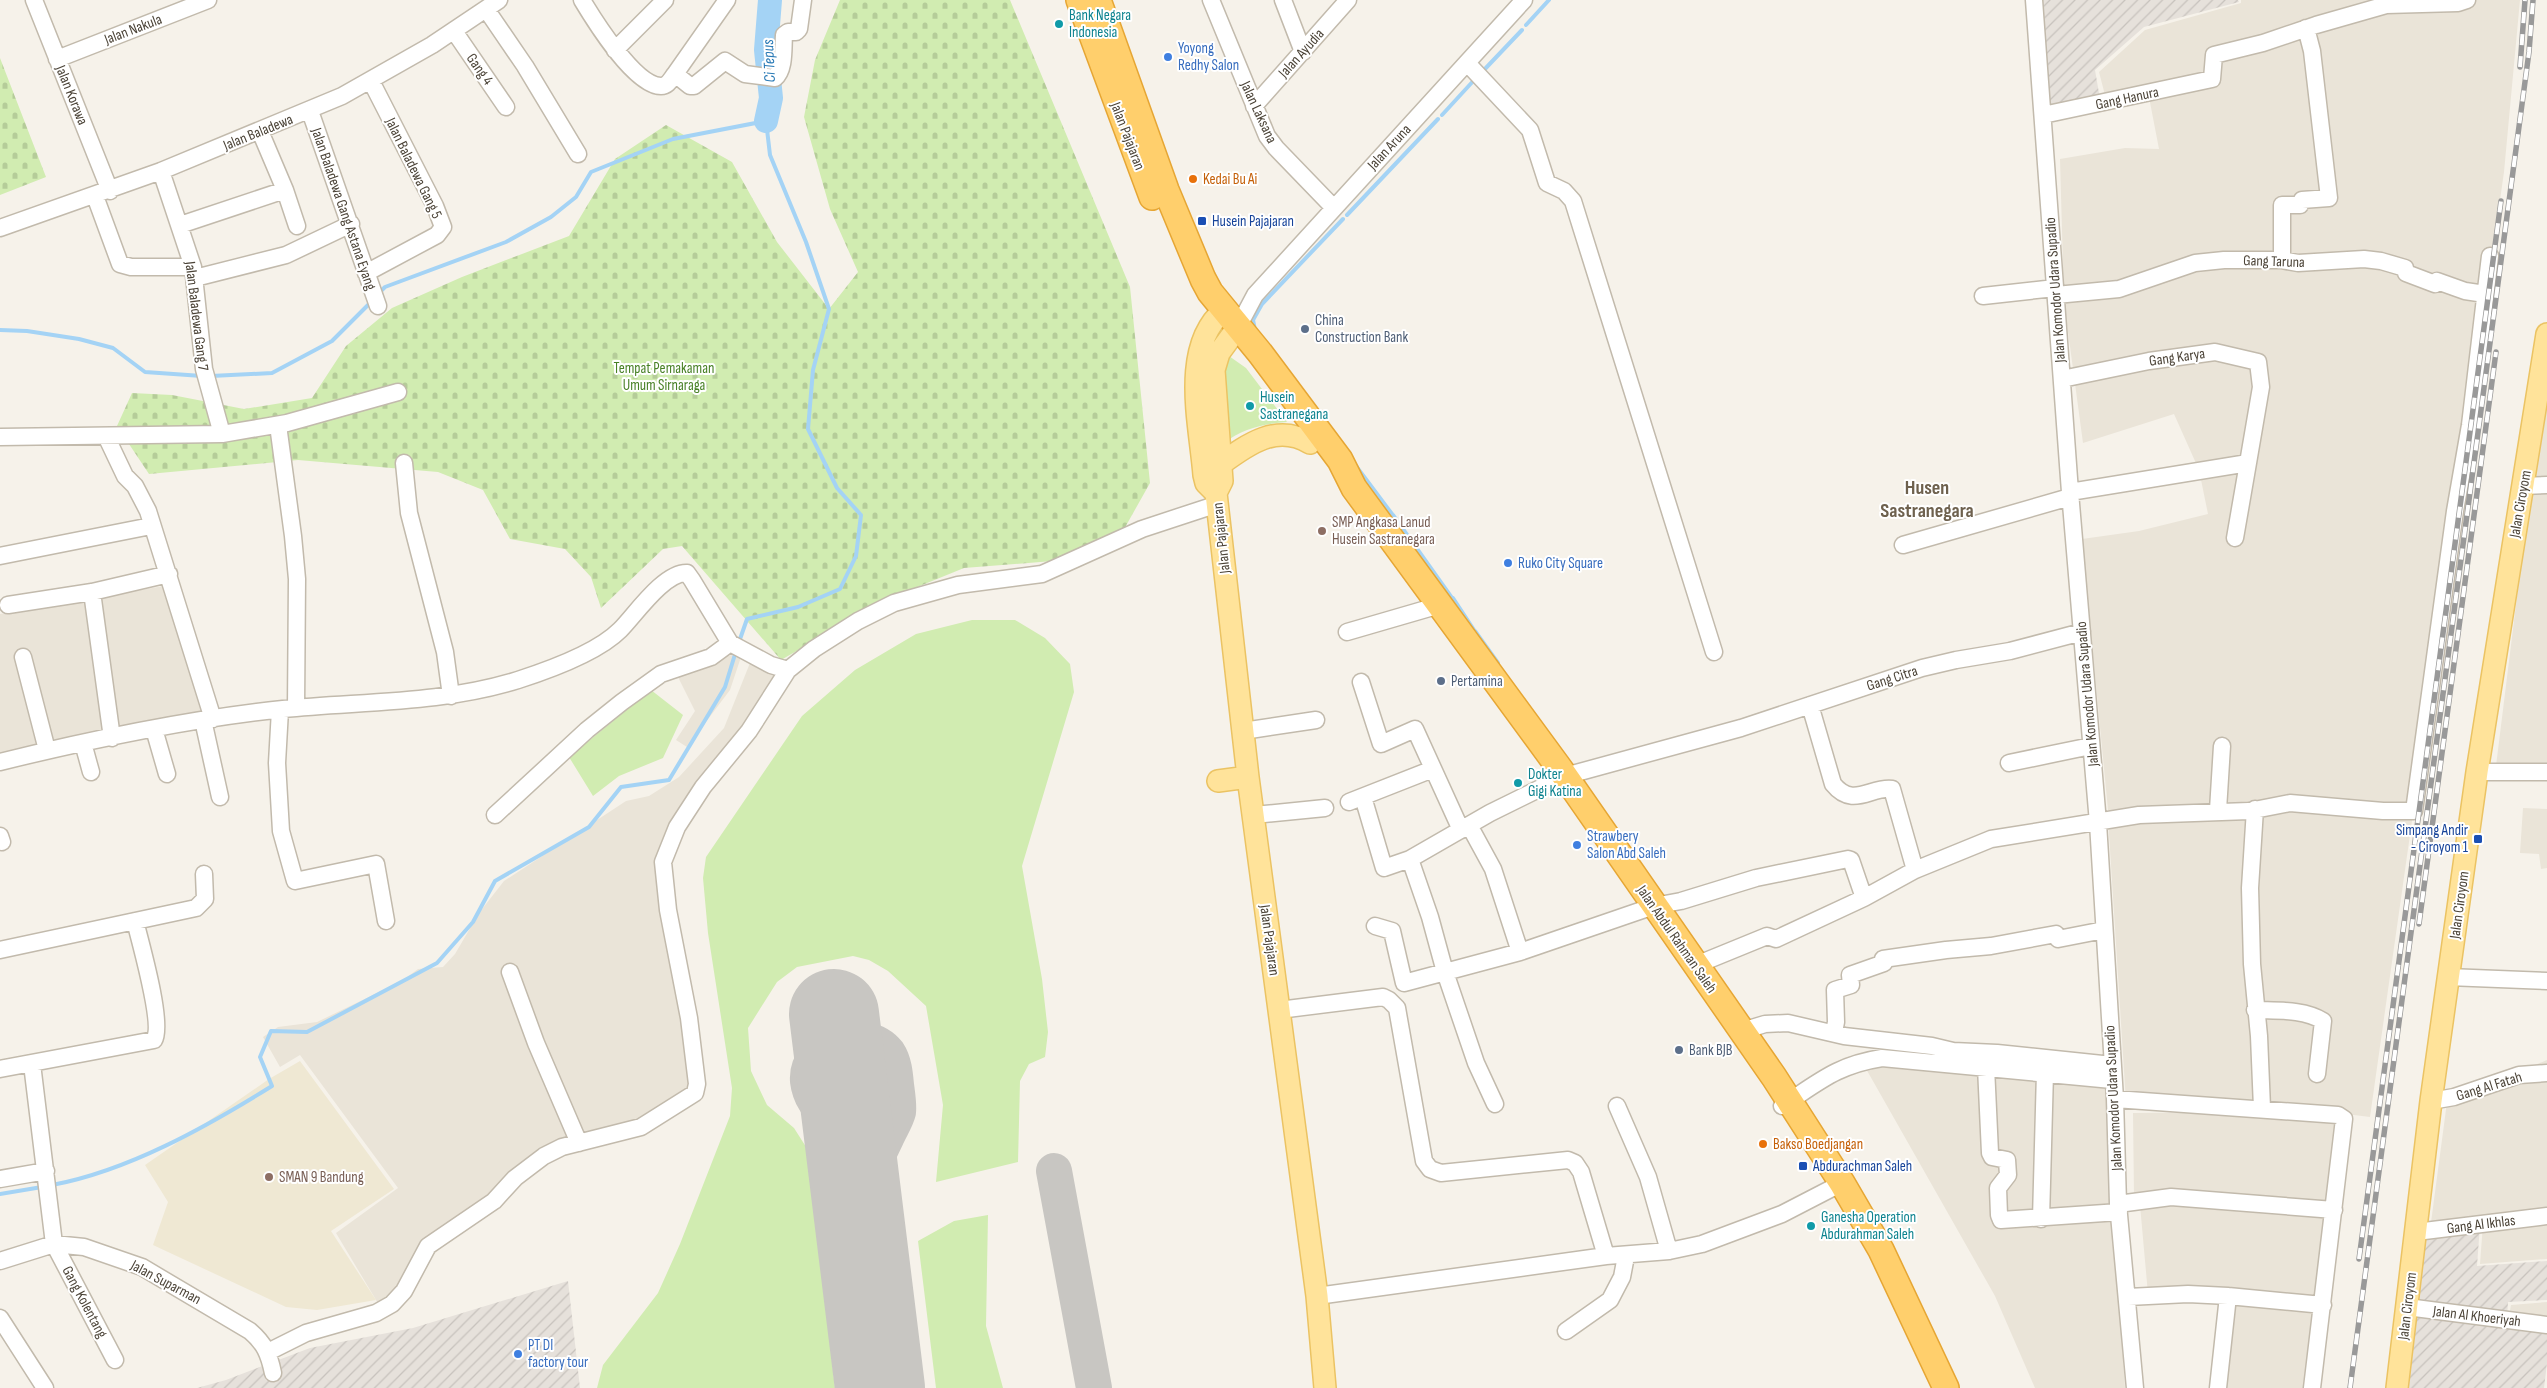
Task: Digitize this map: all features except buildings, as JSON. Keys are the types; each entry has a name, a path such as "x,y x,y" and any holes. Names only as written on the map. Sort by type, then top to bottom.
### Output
{"highway":[{"name":"Jalan Pajajaran","path":"1079,0 1130,142 1184,276 1226,323"},
{"name":"Jalan Pajajaran","path":"1098,0 1185,241 1226,323"},
{"name":"Jalan Abdul Rahman Saleh","path":"1226,323 1254,368 1330,469 1354,488"},
{"name":"Jalan Abdul Rahman Saleh","path":"1226,323 1285,385 1340,460 1354,488 1565,776 1742,1031 1786,1104 1842,1183 1881,1250 1946,1388"}],"main road":[{"name":"Jalan Pajajaran","path":"1226,323 1214,370 1222,481 1217,498 1248,777 1317,1296 1325,1388"},
{"name":"Jalan Pajajaran","path":"1217,498 1206,483 1204,475 1196,372 1198,349 1226,323"},
{"name":"Jalan Ciroyom","path":"2397,1388 2431,1101 2477,772 2547,334"},
{"path":"1221,464 1241,449 1276,435 1288,434 1310,443"},
{"path":"1218,781 1248,777"}],"street":[{"name":"Jalan Korawa","path":"34,0 57,59 103,193 116,258 120,264 131,267 194,273"},
{"name":"Jalan Nakula","path":"57,59 208,0"},
{"path":"582,0 615,50 637,72 656,85 665,85 676,74 728,0"},
{"path":"615,50 665,0"},
{"path":"676,74 690,86 694,86 725,61 745,74 767,77 778,76 782,61 784,35 800,29 803,0"},
{"name":"Jalan Laksana","path":"1211,0 1261,124 1276,148 1334,207"},
{"path":"1283,0 1303,52"},
{"name":"Jalan Ayudia","path":"1254,106 1347,0"},
{"name":"Jalan Aruna","path":"1226,323 1255,295 1334,207 1469,68 1524,0"},
{"name":"Jalan Komodor Udara Supadio","path":"2034,0 2070,495 2098,823 2115,1099 2118,1208 2128,1297 2135,1388"},
{"path":"2282,260 2282,206 2300,205 2302,200 2329,198 2312,51 2306,28 2386,6 2458,3 2467,0"},
{"path":"493,5 525,66 578,154"},
{"name":"Jalan Baladewa","path":"0,228 103,193 310,111 371,81 454,32 493,5"},
{"name":"Gang Hanura","path":"2043,115 2212,79 2214,55 2263,43 2306,28"},
{"name":"Gang 4","path":"454,32 506,107"},
{"path":"1469,68 1530,130 1547,183 1564,192 1573,201 1714,652"},
{"name":"Jalan Baladewa Gang 5","path":"366,273 438,235 443,227 435,206 371,81"},
{"name":"Jalan Baladewa Gang Astana Eyang","path":"310,111 376,300"},
{"path":"260,132 285,190 297,226"},
{"name":"Jalan Baladewa Gang 7","path":"161,171 194,273 207,387 222,434"},
{"path":"180,225 285,190"},
{"path":"194,273 286,255 351,224"},
{"path":"1696,965 1767,936 1776,940 1864,898 1914,870 1991,839 2139,815 2255,809 2290,803 2384,811 2415,810 2455,511 2470,425 2490,256"},
{"name":"Gang Taruna","path":"1983,296 2119,289 2195,263 2242,259 2282,260 2298,263 2364,259 2381,261 2405,268 2406,273 2425,282 2435,284 2436,282 2464,291 2485,294"},
{"name":"Gang Karya","path":"2062,379 2149,361 2214,352 2258,362 2261,388 2248,463"},
{"path":"0,437 222,434 278,425 398,392"},
{"path":"278,425 297,579 288,709 277,763 281,827 295,881 376,864 386,921"},
{"path":"106,436 125,476 135,486 148,511 170,574 208,720 220,797"},
{"path":"404,463 408,513 445,652 451,696"},
{"path":"1903,544 2070,495 2248,463 2235,538"},
{"path":"2523,486 2547,485"},
{"path":"268,1352 306,1333 376,1313 392,1304 404,1291 428,1246 494,1201 515,1178 544,1156 562,1147 640,1127 694,1093 697,1084 689,1018 668,910 663,862 677,827 703,787 749,731 788,670 814,650 844,631 894,603 927,592 958,585 1042,574 1217,498"},
{"path":"0,556 146,527"},
{"path":"0,762 47,750 208,720 288,709 416,701 451,696 518,680 600,646 614,636 662,584 679,573 686,573 692,580 737,647 788,670"},
{"path":"8,605 92,592 170,574"},
{"path":"92,592 112,738"},
{"path":"1347,632 1440,605"},
{"name":"Gang Citra","path":"1433,769 1356,799 1384,868 1410,859 1465,827 1565,776 1706,737 1922,668 2010,651 2082,632"},
{"path":"495,815 587,730 661,674 737,647"},
{"path":"24,657 47,750"},
{"path":"1361,682 1381,744 1415,729 1433,769 1465,827 1490,860 1520,952"},
{"path":"1810,705 1833,784 1839,791 1858,797 1892,789 1914,870"},
{"path":"1243,731 1316,720"},
{"path":"154,730 166,774"},
{"path":"83,743 91,772"},
{"path":"2009,762 2091,746"},
{"path":"2218,810 2222,746"},
{"path":"2477,772 2547,772"},
{"path":"1254,815 1325,808"},
{"path":"2255,809 2250,888 2255,1010 2262,1108"},
{"path":"1410,859 1430,917 1444,972 1476,1063 1495,1104"},
{"path":"1375,926 1392,931 1404,983 1520,952 1654,906 1681,901 1756,878 1848,859 1851,860 1864,898"},
{"path":"0,950 196,908 205,899 204,874"},
{"path":"0,1069 154,1040 157,1026 151,989 135,921"},
{"path":"1834,1032 1836,1022 1835,990 1851,985 1850,975 1884,963 1883,959 1991,946 2056,934 2058,938 2104,930"},
{"path":"510,972 536,1043 579,1143"},
{"path":"2448,977 2547,981"},
{"path":"1279,1010 1383,997 1389,1000 1397,1008 1424,1161 1430,1169 1441,1173 1568,1160 1575,1163 1581,1172 1606,1256"},
{"path":"2255,1010 2290,1012 2314,1016 2323,1021 2316,1074"},
{"path":"1742,1031 1765,1024 1788,1023 1858,1038 1932,1046 1953,1051 1997,1052 2112,1073"},
{"path":"1786,1104 1837,1070 1867,1060 1896,1059 2045,1072 2112,1073"},
{"path":"32,1064 54,1244"},
{"path":"1986,1067 1990,1153 1992,1157 2007,1160 2008,1175 1998,1188 1998,1215 2001,1220 2041,1219 2118,1208 2170,1197 2334,1210"},
{"path":"2041,1219 2045,1072"},
{"name":"Gang Al Fatah","path":"2431,1101 2454,1097 2519,1075 2547,1072"},
{"path":"2115,1099 2262,1108 2338,1115 2344,1120 2312,1388"},
{"path":"1617,1106 1648,1177 1669,1250"},
{"path":"0,1179 47,1176"},
{"path":"1317,1296 1606,1256 1626,1256 1702,1244 1782,1214 1842,1183"},
{"name":"Gang Al Ikhlas","path":"2416,1232 2547,1216"},
{"name":"Jalan Suparman","path":"0,1261 54,1244 84,1247 142,1267 250,1331 264,1343 273,1373"},
{"name":"Gang Kolentang","path":"54,1244 115,1360"},
{"path":"1566,1331 1610,1300 1622,1276 1626,1256"},
{"path":"2128,1297 2188,1294 2323,1305"},
{"path":"2218,1388 2228,1296"},
{"name":"Jalan Al Khoeriyah","path":"2407,1306 2547,1324"},
{"path":"0,1318 45,1388"}],"shaded area":[{"path":"2042,0 2238,0 2239,2 2144,27 2095,70 2100,99 2047,109"},
{"path":"2241,0 2520,0 2504,172 2370,1117 2259,1103 2126,1102 2108,818 2185,807 2108,810 2082,539 2139,531 2208,514 2199,470 2174,414 2083,443 2064,302 2060,159 2125,148 2159,149 2148,92 2106,99 2099,72 2145,30 2241,3"},
{"path":"2547,398 2547,767 2496,766 2531,484"},
{"path":"170,585 212,714 0,761 0,614"},
{"path":"742,654 730,690 687,747 676,740 695,711 677,675 724,656"},
{"path":"750,663 788,674 728,753 663,865 693,1089 628,1129 560,1143 465,1224 424,1264 382,1310 336,1233 398,1188 300,1055 280,1067 263,1037 278,1027 317,1022 402,981 418,969 443,967 455,954 479,913 504,881 626,801 649,796 679,777 724,728"},
{"path":"2523,808 2547,809 2547,868 2541,869 2539,854 2520,853"},
{"path":"1861,1060 2105,1084 2125,1388 2035,1388 1995,1296"},
{"path":"2547,1060 2547,1211 2430,1230 2447,1102"},
{"name":"SMAN 9 Bandung","path":"300,1061 394,1189 331,1231 376,1300 317,1310 286,1307 153,1245 168,1202 145,1165 269,1079"},
{"path":"2242,1112 2340,1123 2326,1209 2134,1196 2133,1113"},
{"path":"2206,1202 2329,1214 2319,1304 2148,1294 2140,1205"},
{"path":"2547,1214 2547,1259 2480,1264 2483,1224"},
{"path":"2480,1225 2477,1266 2547,1261 2547,1300 2508,1302 2507,1317 2547,1323 2547,1363 2544,1388 2407,1388 2427,1232"},
{"path":"568,1281 580,1388 197,1388 226,1380 310,1348 413,1328"},
{"path":"2230,1302 2320,1312 2309,1388 2222,1388"},
{"path":"2547,1302 2547,1321 2509,1316 2511,1305"}],"green space":[{"name":"Tempat Pemakaman Umum Sirnaraga","path":"840,0 1010,0 1130,287 1150,483 1123,531 1065,560 964,568 883,601 781,660 682,546 663,549 601,608 591,577 565,549 510,539 483,490 438,472 298,460 149,474 117,426 132,393 172,395 244,409 312,398 346,346 392,308 462,277 569,236 615,159 666,125 732,162 777,242 829,309 858,272 830,209 804,117 815,60"},
{"path":"0,58 46,177 0,195"},
{"path":"1229,356 1246,368 1287,422 1254,428 1224,443 1221,362"},
{"path":"972,620 1015,620 1045,638 1070,664 1074,692 1022,866 1042,979 1048,1032 1045,1057 1029,1064 1020,1081 1018,1162 936,1182 943,1105 926,1006 888,971 869,960 853,956 797,967 777,982 748,1028 751,1071 767,1105 794,1128 808,1150 835,1388 597,1388 603,1365 658,1293 680,1244 730,1116 732,1088 708,933 703,878 706,857 802,716 855,670 916,634"},
{"path":"651,690 683,715 663,758 619,776 593,796 569,757"},
{"path":"988,1215 986,1326 1003,1388 936,1388 918,1241 954,1221"}],"waterway":[{"name":"Ci Tepus","path":"766,121 771,98 766,50 770,0"},
{"path":"1526,25 1549,0"},
{"path":"1483,71 1522,30"},
{"path":"1442,115 1476,78"},
{"path":"1347,215 1438,119"},
{"path":"378,294 385,287 506,242 551,217 576,197 591,172 673,139 766,121 770,155 806,242 829,309 813,370 808,429 837,488 861,515 856,556 840,589 798,607 747,619 739,642"},
{"path":"1255,330 1253,320 1262,304 1343,219"},
{"path":"211,376 272,373 332,341 372,301"},
{"path":"0,330 27,331 79,339 113,348 145,372 202,376"},
{"path":"1356,466 1392,514"},
{"path":"1393,515 1452,598"},
{"path":"1453,598 1474,630"},
{"path":"1475,631 1498,663"},
{"path":"52,1185 81,1178 138,1158 166,1146 220,1117 272,1086 260,1057 271,1031 307,1032 437,963 473,922 495,881 589,827 621,787 669,780 725,687 736,651"},
{"path":"0,1194 42,1187"}],"taxiway":[{"path":"857,1198 896,1118 898,1106 894,1068 888,1053 878,1044 852,1039 838,1042 826,1048 816,1057 810,1068 808,1081 817,1104 837,1129 845,1145 852,1172 858,1210"},
{"path":"1054,1171 1094,1388"}],"runway":[{"path":"834,1014 880,1388"}],"railway":[{"path":"2520,67 2525,0"},
{"path":"2350,1388 2529,52 2533,0"},
{"path":"2359,1259 2501,201"},
{"path":"2419,924 2496,352"}],"place":[{"name":"Bank Negara Indonesia","path":"1059,24"},
{"name":"Yoyong Redhy Salon","path":"1168,57"},
{"name":"Kedai Bu Ai","path":"1193,179"},
{"name":"Husein Pajajaran","path":"1202,221"},
{"name":"China Construction Bank","path":"1305,329"},
{"name":"Husein Sastranegana","path":"1250,406"},
{"name":"SMP Angkasa Lanud Husein Sastranegara","path":"1322,531"},
{"name":"Ruko City Square","path":"1508,563"},
{"name":"Pertamina","path":"1441,681"},
{"name":"Dokter Gigi Katina","path":"1518,783"},
{"name":"Simpang Andir - Ciroyom 1","path":"2478,839"},
{"name":"Strawbery Salon Abd Saleh","path":"1577,845"},
{"name":"Bank BJB","path":"1679,1050"},
{"name":"Bakso Boedjangan","path":"1763,1144"},
{"name":"Abdurachman Saleh","path":"1803,1166"},
{"name":"SMAN 9 Bandung","path":"269,1177"},
{"name":"Ganesha Operation Abdurahman Saleh","path":"1811,1226"},
{"name":"PT DI factory tour","path":"518,1354"}],"district":[{"name":"Husen Sastranegara","path":"1927,498"}]}
